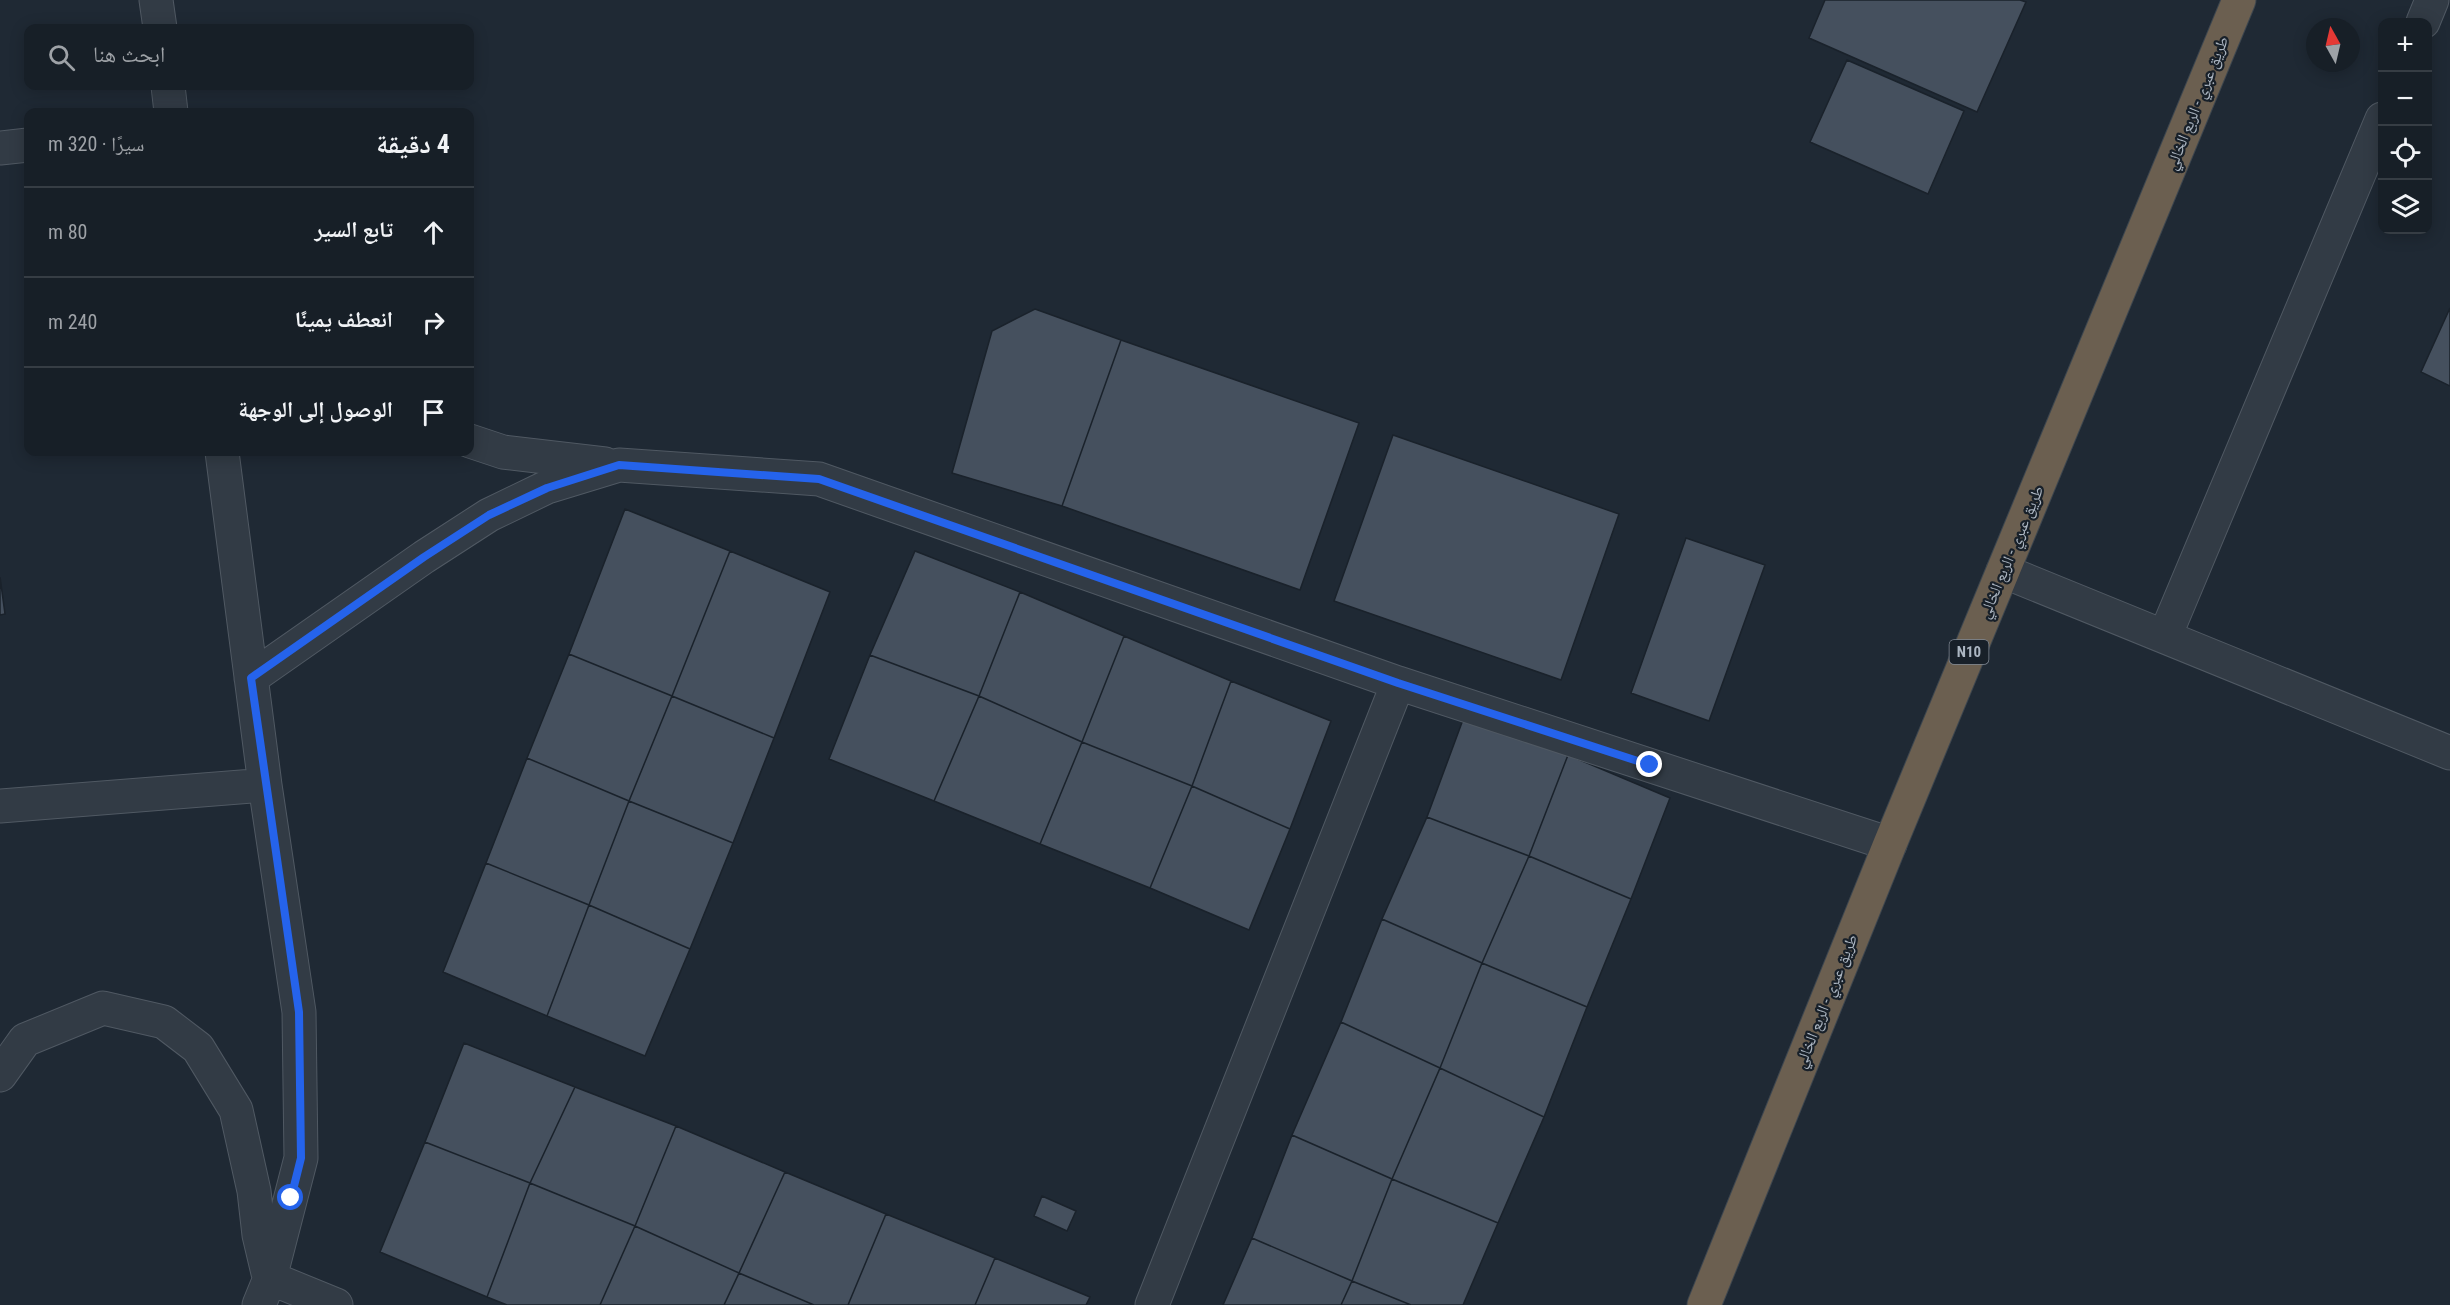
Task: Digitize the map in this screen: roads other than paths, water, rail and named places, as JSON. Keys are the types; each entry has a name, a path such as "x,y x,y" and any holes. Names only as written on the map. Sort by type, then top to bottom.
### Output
{"highway":[{"name":"طريق عبري - الربع الخالي","path":"1704,1305 1890,844 2239,0"}],"street":[{"path":"156,0 159,24"},
{"path":"2425,18 2432,0"},
{"path":"168,90 171,108"},
{"path":"2165,636 2379,126"},
{"path":"0,148 24,145"},
{"path":"474,442 503,452 619,465 819,479 1398,683 1890,844"},
{"path":"223,456 265,785 299,1012 301,1158 264,1291"},
{"path":"251,678 424,557 489,515 547,488 619,465"},
{"path":"2003,571 2450,753"},
{"path":"1152,1305 1398,683"},
{"path":"0,806 265,785"},
{"path":"0,1075 25,1040 103,1008 164,1022 198,1048 236,1110 254,1191 264,1291"},
{"path":"264,1291 336,1305"}]}
